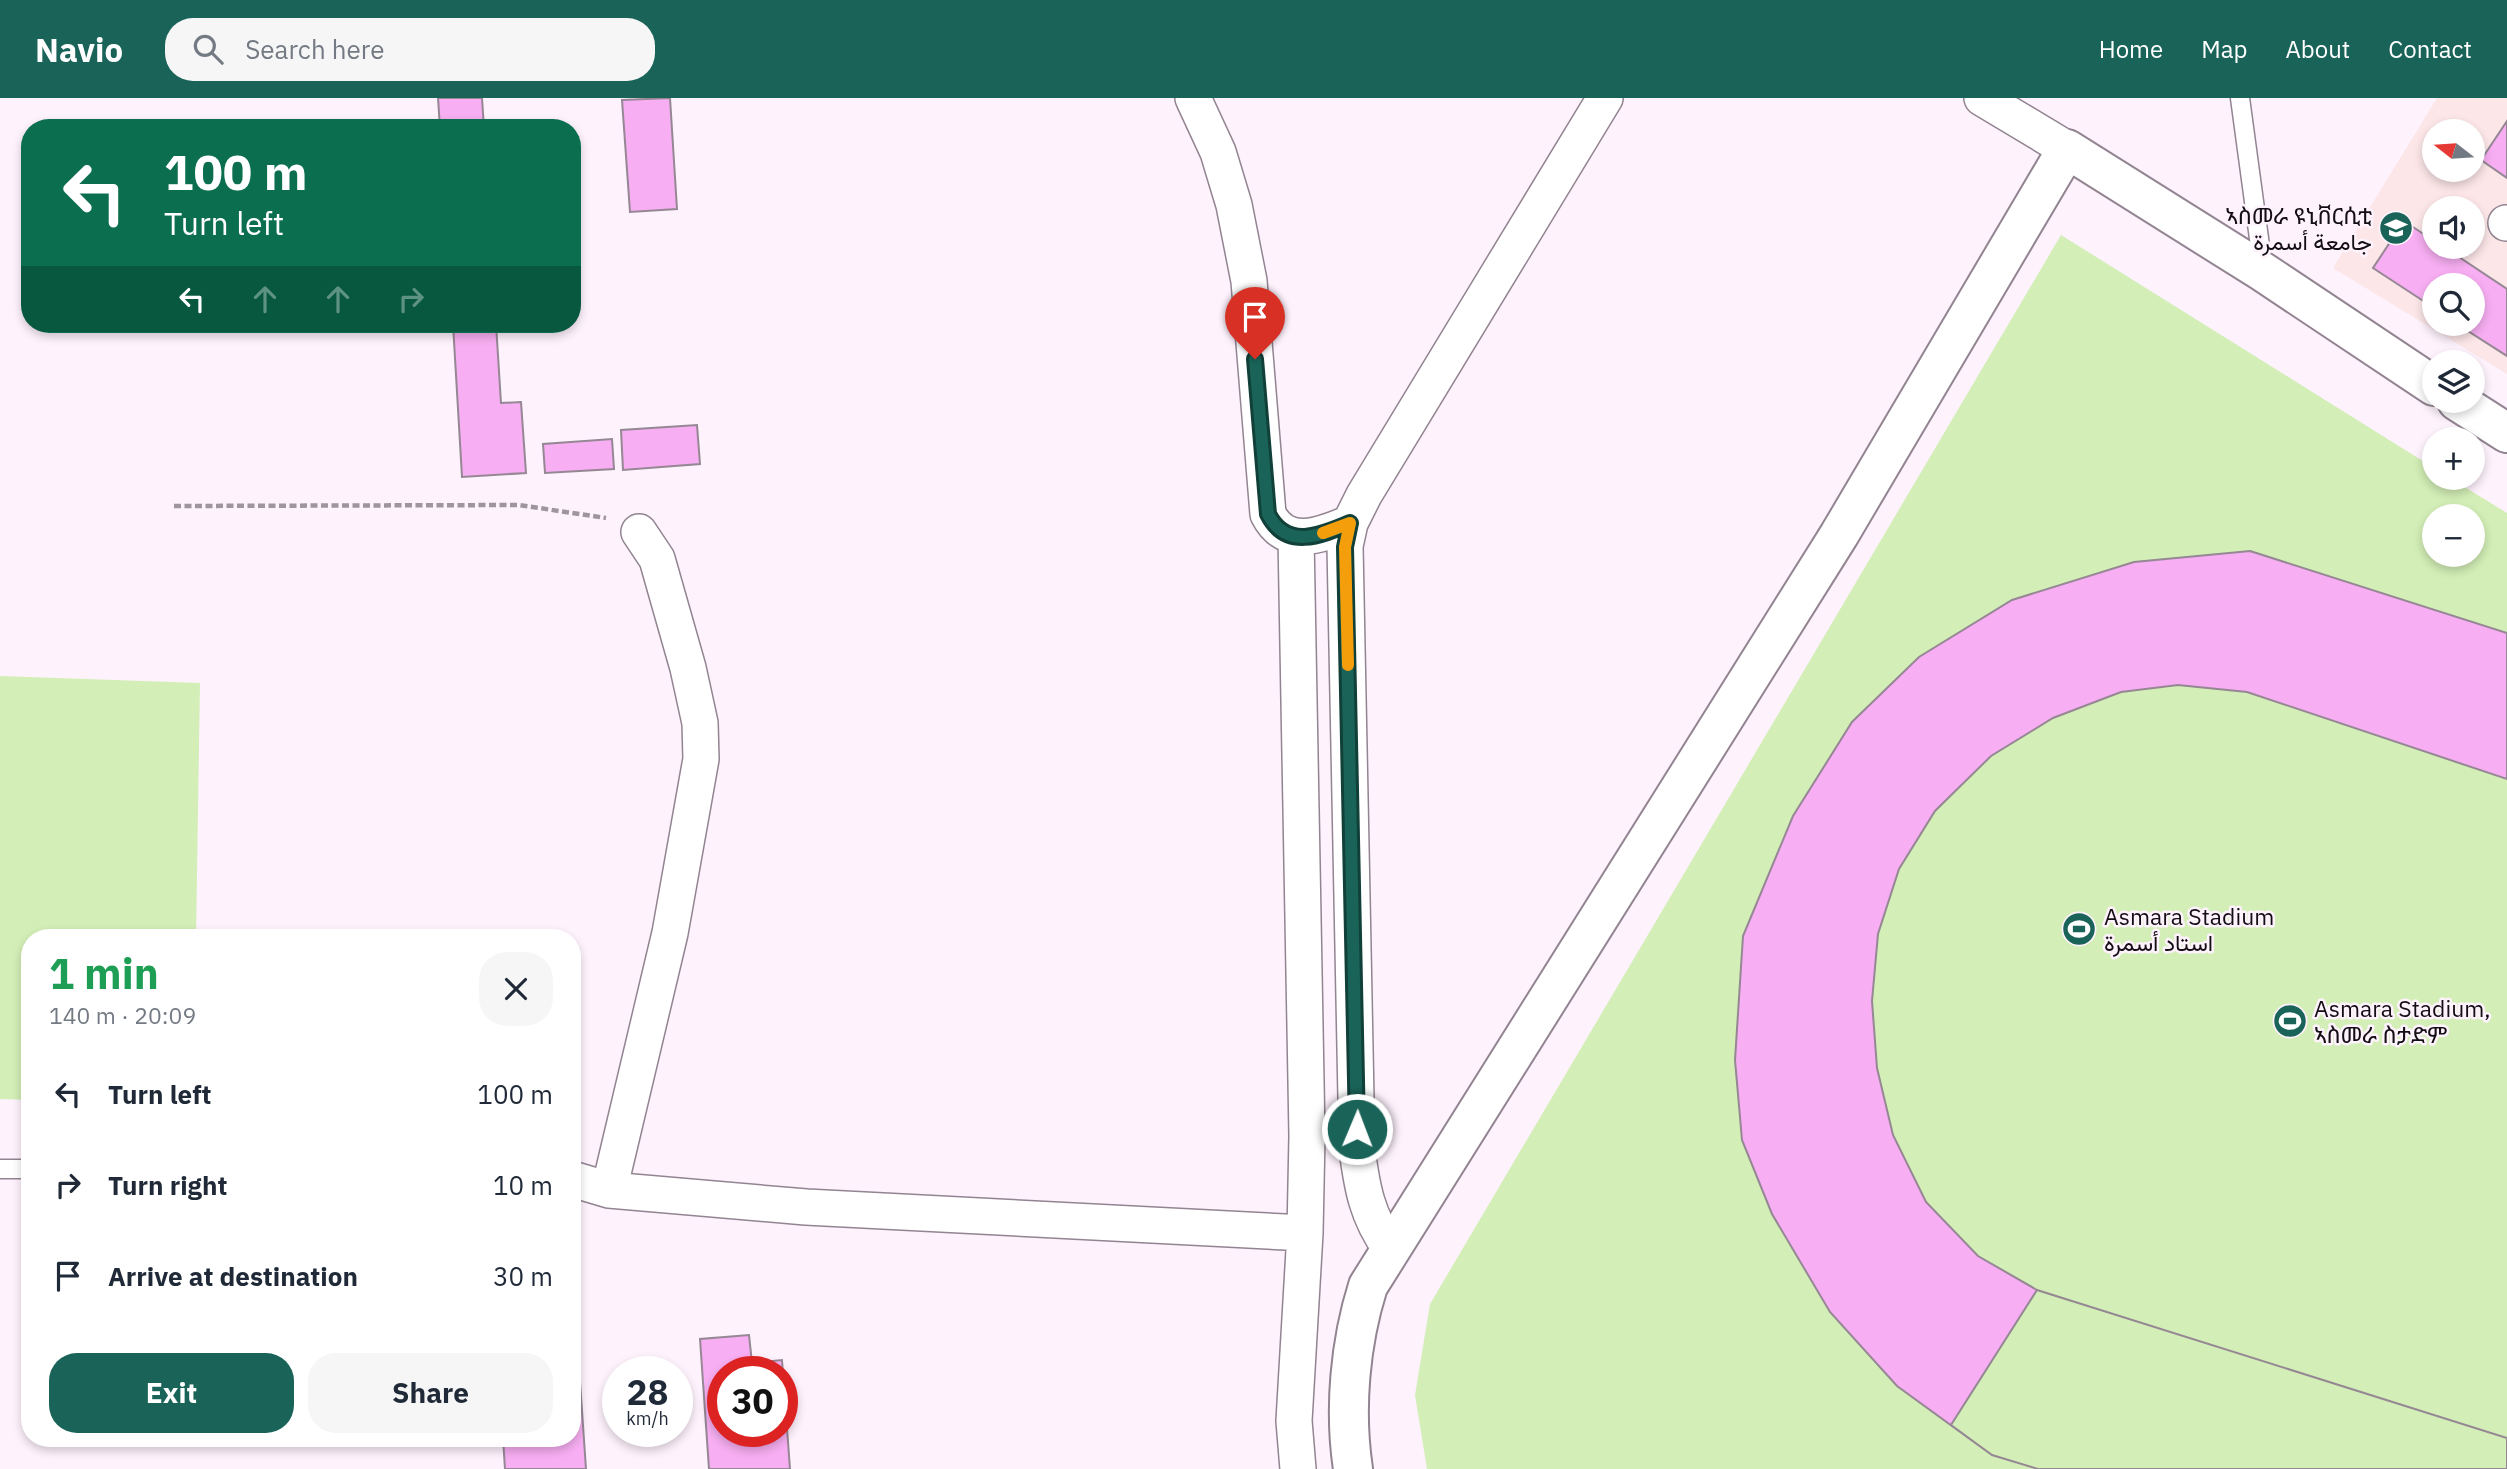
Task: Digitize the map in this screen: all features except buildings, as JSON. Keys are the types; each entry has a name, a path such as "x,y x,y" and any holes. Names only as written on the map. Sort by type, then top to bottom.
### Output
{"street":[{"path":"1193,98 1218,152 1234,205 1249,281 1268,514 1274,527 1284,535 1296,537 1331,531 1350,523"},
{"path":"1390,1248 1374,1226 1362,1185 1357,1149 1345,547 1350,523 1605,98"},
{"path":"1982,98 2263,272 2422,378"},
{"path":"1353,1469 1349,1442 1356,1323 1368,1286 1644,850 1839,535 2067,149"},
{"path":"2476,413 2507,433"},
{"path":"609,1189 670,933 701,760 700,723 688,667 657,559 639,532"},
{"path":"1296,537 1307,1122 1306,1233 1294,1421 1298,1469"},
{"path":"581,1181 609,1189 806,1207 1306,1233"}],"lane":[{"path":"2240,98 2263,272"},
{"path":"0,1169 21,1169"}],"path":[{"path":"174,506 519,505 603,517 639,532"}],"shaded area":[{"name":"ኣስመራ ዩኒቨርሲቲ جامعة أسمرة","path":"2437,98 2507,98 2507,374 2485,361 2485,350 2468,350 2445,336 2485,336 2485,273 2422,273 2422,322 2333,268 2422,123 2422,182 2485,182 2485,119 2424,119"}],"green space":[{"name":"Asmara Stadium استاد أسمرة","path":"2061,235 2422,461 2422,490 2470,490 2507,513 2507,1469 1427,1469 1415,1395 1430,1304"},
{"path":"0,676 200,683 196,929 21,929 21,1100 0,1099"}],"slow traffic":[{"path":"1323,533 1350,523 1345,547 1348,665"}],"place":[{"name":"ኣስመራ ዩኒቨርሲቲ جامعة أسمرة","path":"2396,228"},
{"name":"Asmara Stadium استاد أسمرة","path":"2079,929"},
{"name":"Asmara Stadium, ኣስመራ ስታድም","path":"2290,1021"}],"route":[{"path":"1255,359 1268,514 1274,527 1284,535 1296,537 1331,531 1350,523 1345,547 1357,1129"}]}
